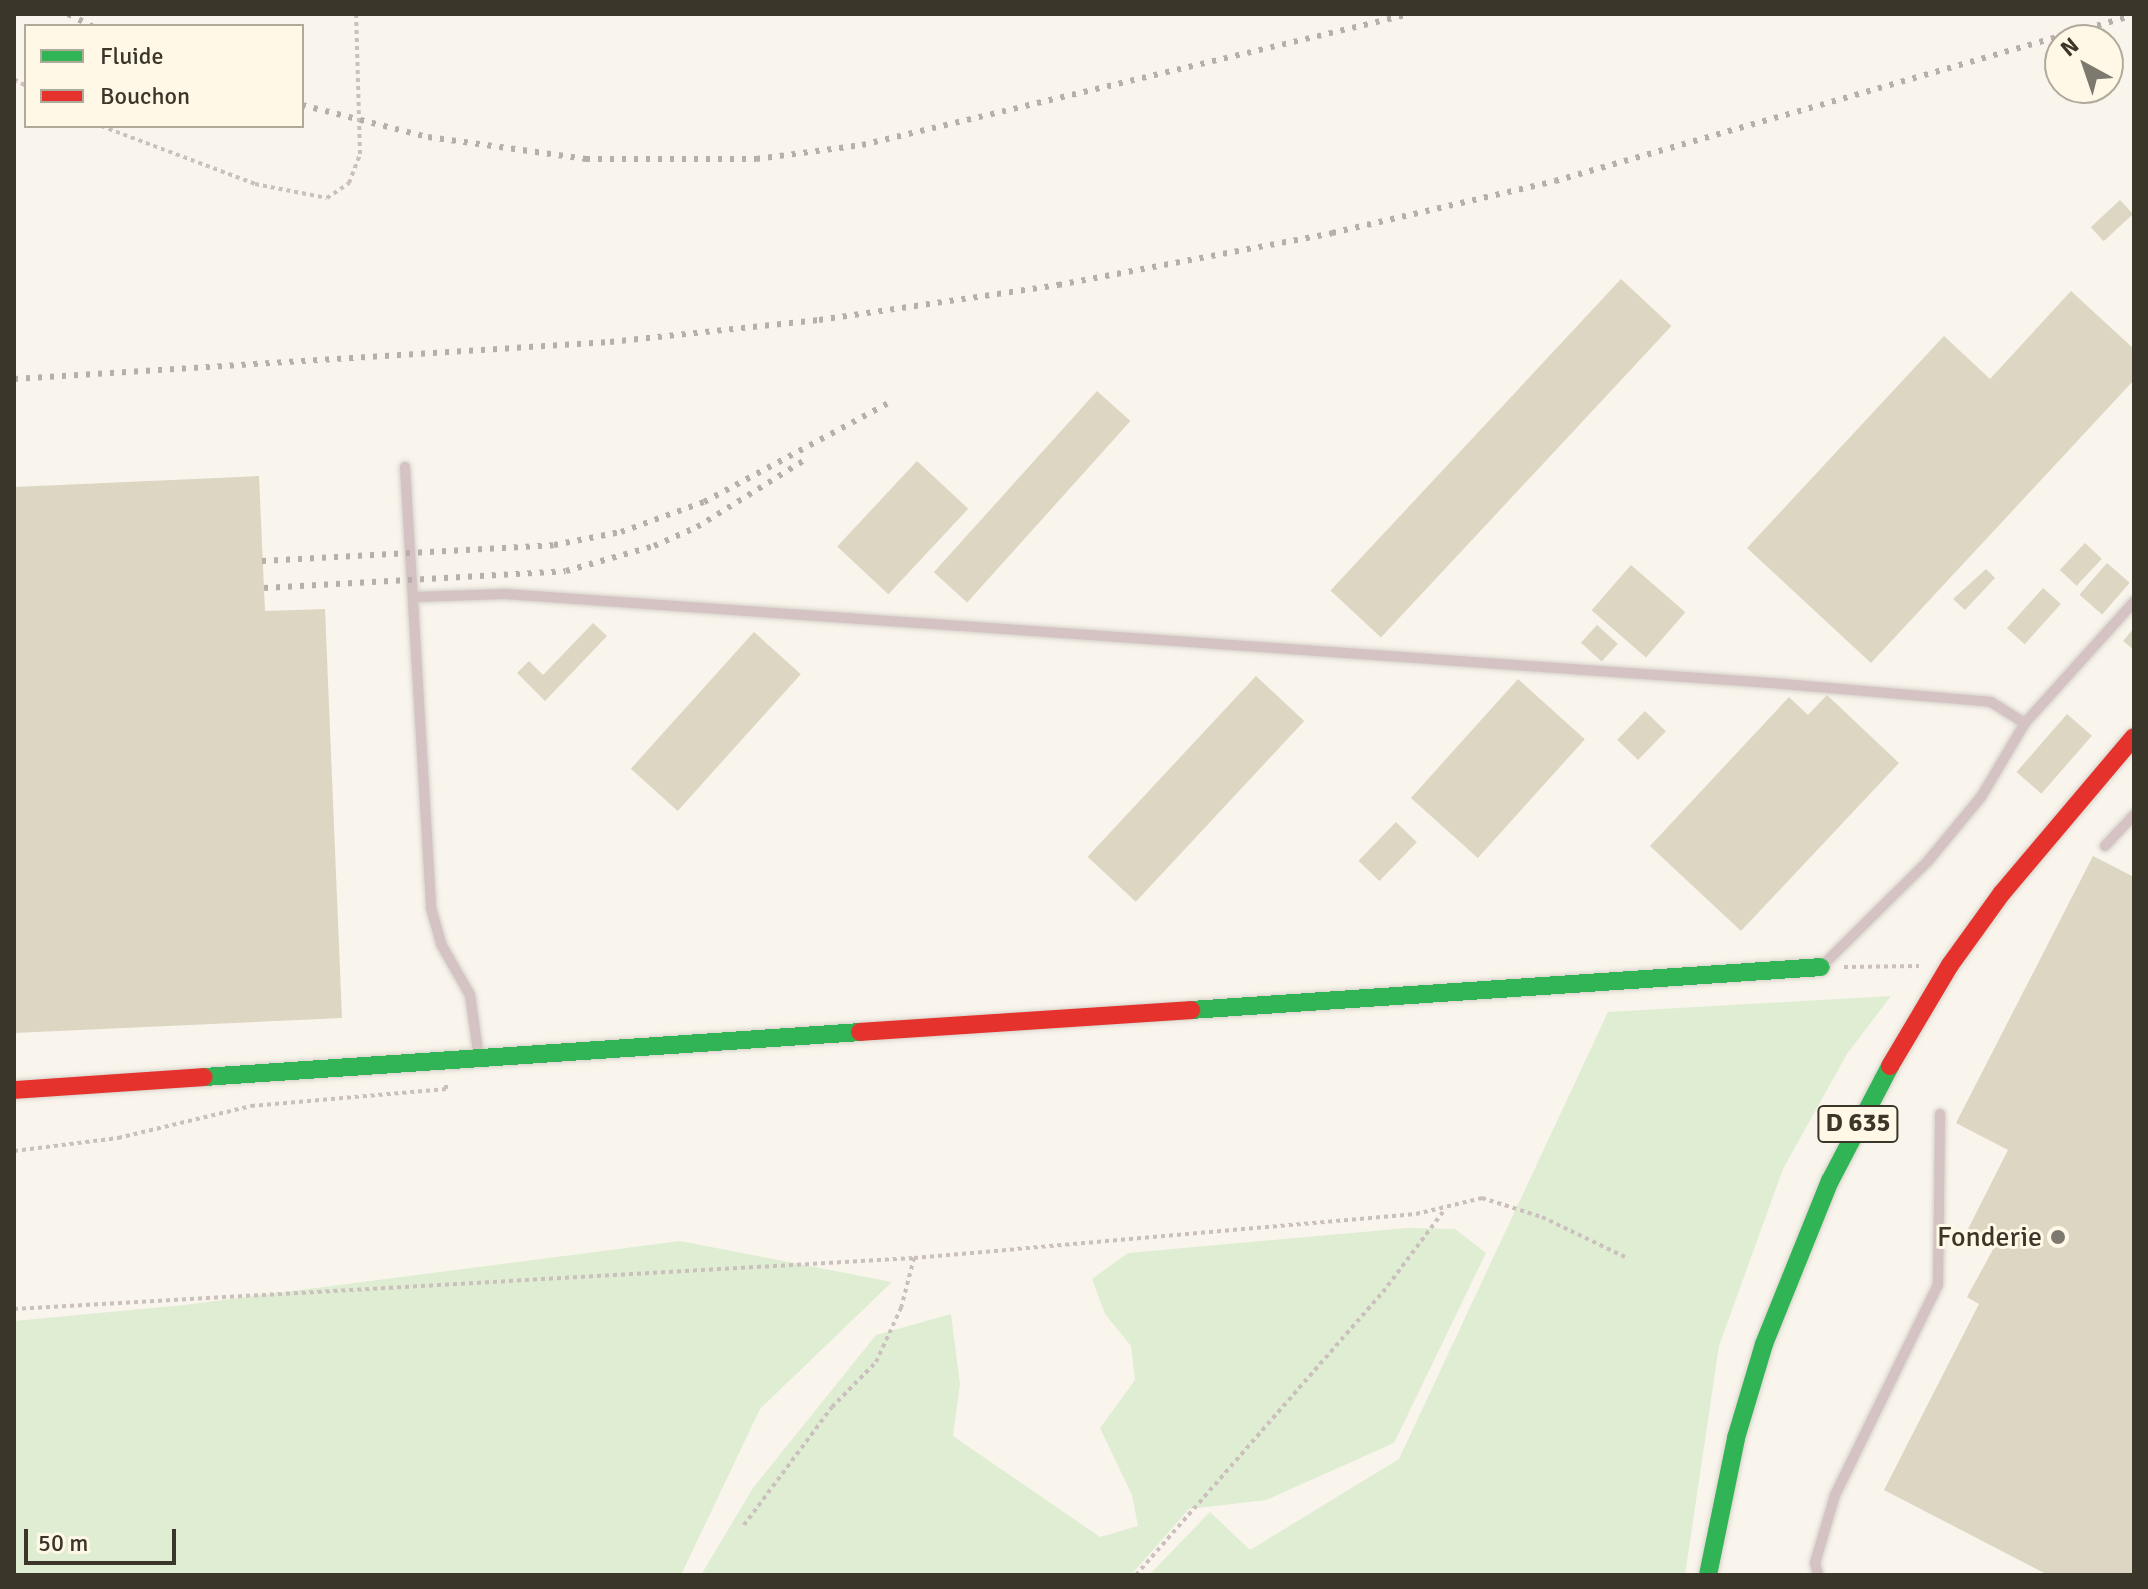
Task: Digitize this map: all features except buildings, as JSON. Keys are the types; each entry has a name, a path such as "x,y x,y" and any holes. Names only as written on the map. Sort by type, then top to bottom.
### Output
{"street":[{"name":"D 635","path":"1708,1575 1736,1438 1794,1266 1874,1093 1950,965 2012,881 2134,737"},
{"path":"14,1090 1821,967"}],"lane":[{"path":"405,467 431,908 441,944 470,995 479,1059"},
{"path":"415,597 505,594 1786,684 1991,702 2025,723"},
{"path":"1821,967 1937,851 1981,797 2025,723 2134,602"},
{"path":"2105,846 2134,815"},
{"path":"1818,1575 1815,1563 1835,1495 1938,1285 1940,1114"}],"path":[{"path":"106,128 255,184 327,198 349,183 360,154 356,14"},
{"path":"1821,967 1950,965"},
{"path":"14,1151 118,1138 251,1106 446,1089 445,1062"},
{"path":"14,1309 914,1258 1229,1233 1447,1207 1482,1198 1542,1217 1625,1257"},
{"path":"1136,1575 1383,1292 1447,1207"},
{"path":"744,1525 832,1407 876,1362 901,1308 914,1258"}],"green space":[{"path":"1891,996 1847,1054 1783,1169 1719,1346 1685,1575 1149,1575 1210,1512 1250,1550 1399,1459 1608,1012"},
{"path":"1407,1228 1455,1229 1486,1253 1394,1443 1266,1500 1189,1509 1131,1575 701,1575 753,1488 876,1335 951,1314 960,1384 953,1436 1100,1537 1138,1526 1132,1495 1100,1428 1135,1380 1131,1346 1105,1314 1092,1279 1128,1253"},
{"path":"680,1241 892,1282 760,1409 681,1575 14,1575 14,1321 184,1305"}],"railway":[{"path":"68,14 88,24"},
{"path":"304,106 428,137 586,159 756,159 862,145 1410,14"},
{"path":"14,379 610,342 819,320 1058,285 1332,233 1555,181 2134,15"},
{"path":"262,561 554,545 621,532 704,502 887,404"},
{"path":"264,588 566,571 654,546 697,527 808,458"}],"traffic: fast":[{"path":"1191,1010 1821,967"},
{"path":"204,1077 860,1032"},
{"path":"1708,1575 1736,1438 1764,1344 1830,1181 1890,1066"}],"traffic: jam":[{"path":"1890,1066 1950,965 2002,893 2134,737"},
{"path":"860,1032 1191,1010"},
{"path":"14,1090 204,1077"}],"place":[{"name":"Fonderie","path":"2058,1237"}]}
